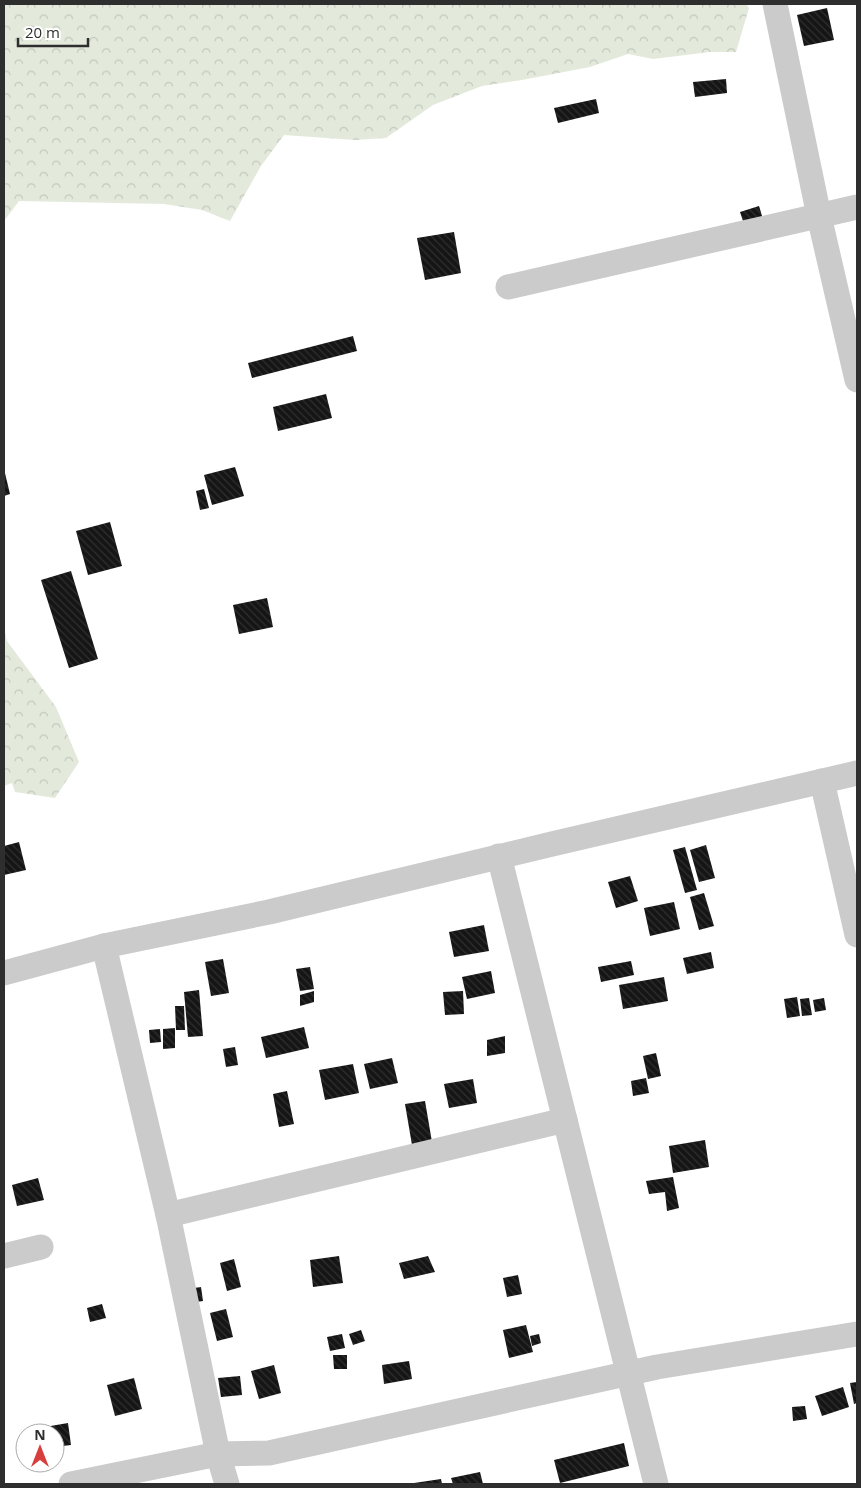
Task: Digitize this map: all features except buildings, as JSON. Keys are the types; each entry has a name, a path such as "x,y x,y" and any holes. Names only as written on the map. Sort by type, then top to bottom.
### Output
{"street":[{"path":"775,4 819,216 857,380"},
{"path":"508,287 857,207"},
{"path":"4,973 104,946 269,912 499,856 857,773"},
{"path":"822,781 857,935"},
{"path":"499,856 656,1484"},
{"path":"104,946 168,1216 218,1454 228,1484"},
{"path":"168,1216 565,1120"},
{"path":"4,1256 40,1247"},
{"path":"71,1484 218,1454 269,1453 656,1368 857,1334"}],"green space":[{"path":"4,4 746,4 749,8 736,52 710,52 653,59 628,54 590,67 482,86 433,105 386,138 355,140 284,135 261,166 230,221 202,210 164,204 19,201 4,221"},
{"path":"4,628 7,641 56,707 79,762 55,798 15,792 12,783 4,786"}]}
